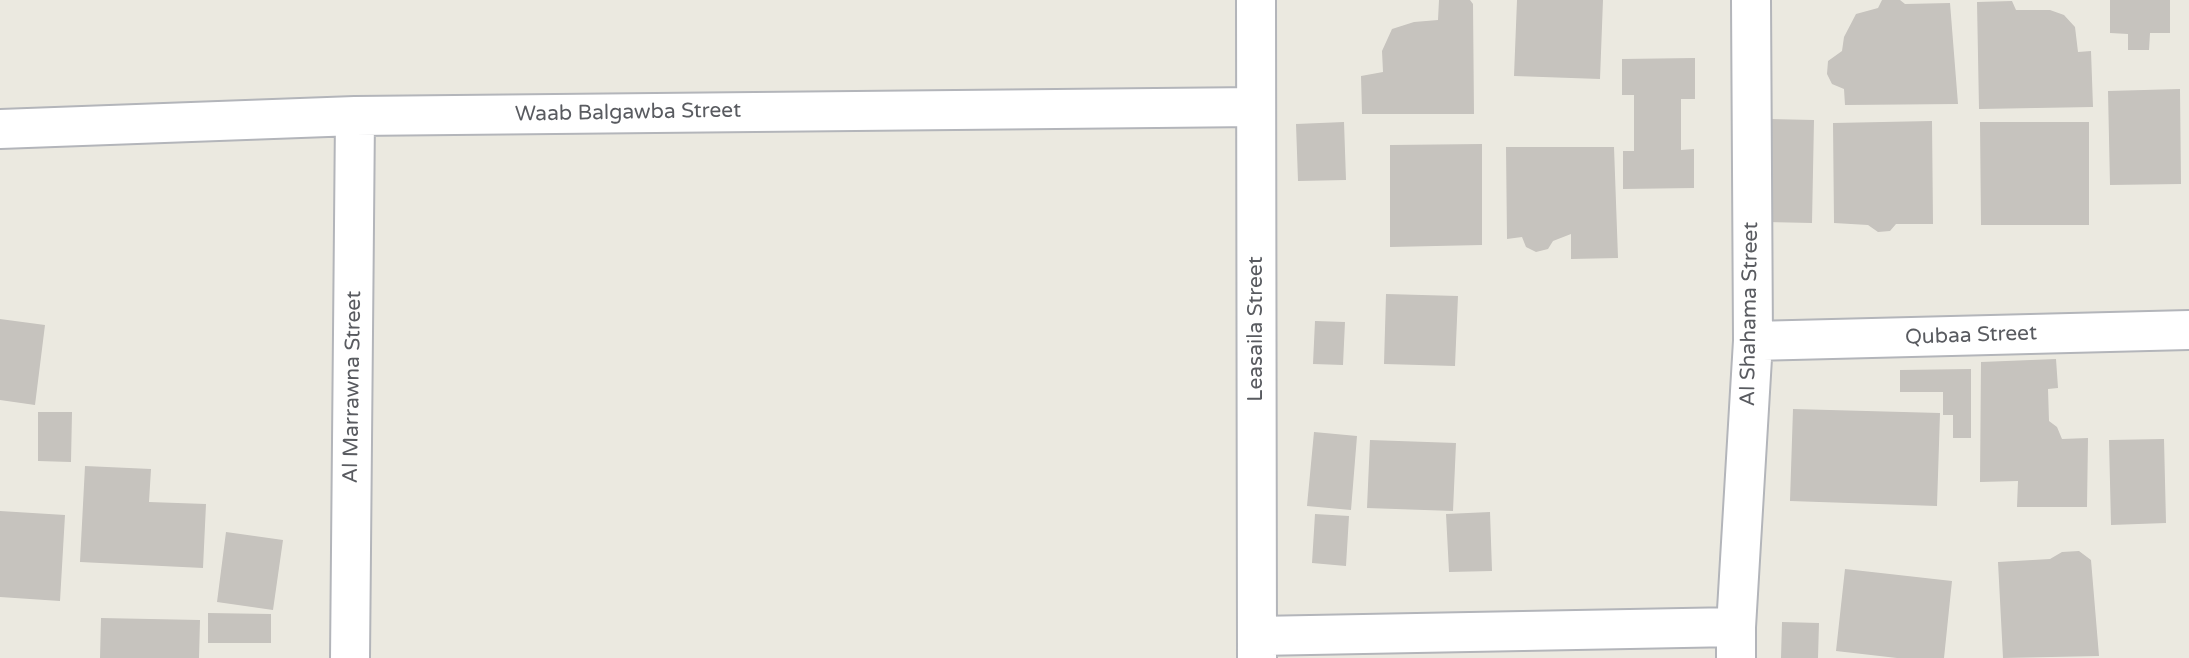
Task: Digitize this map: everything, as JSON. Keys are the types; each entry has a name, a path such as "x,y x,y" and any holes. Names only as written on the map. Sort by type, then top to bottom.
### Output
{"street":[{"name":"Leasaila Street","path":"1256,0 1257,647"},
{"name":"Al Shahama Street","path":"1257,647 1736,643 1753,341 1751,0"},
{"name":"Waab Balgawba Street","path":"0,129 355,116 1256,107"},
{"name":"Al Marrawna Street","path":"350,658 355,116"},
{"name":"Qubaa Street","path":"1753,341 2189,330"}],"building":[{"path":"1439,0 1470,0 1473,4 1474,114 1362,114 1361,76 1383,72 1382,51 1392,29 1414,22 1438,20"},
{"path":"1517,0 1603,0 1600,79 1514,76"},
{"path":"1882,0 1900,0 1905,4 1950,3 1958,104 1845,105 1844,89 1832,84 1827,74 1828,61 1842,51 1844,37 1856,14 1878,8"},
{"path":"2110,0 2170,0 2170,33 2150,33 2149,50 2128,50 2128,34 2110,33"},
{"path":"2012,1 2016,10 2050,10 2064,15 2075,27 2078,52 2091,51 2093,107 1979,109 1977,2"},
{"path":"1695,58 1695,99 1681,99 1681,150 1694,149 1694,188 1623,189 1623,151 1634,151 1634,95 1622,95 1622,59"},
{"path":"2180,89 2181,184 2110,185 2108,91"},
{"path":"1769,119 1814,120 1812,223 1766,222"},
{"path":"1932,121 1933,224 1896,224 1890,231 1878,232 1868,225 1834,223 1833,123"},
{"path":"1344,122 1346,180 1298,181 1296,124"},
{"path":"1980,122 2089,122 2089,225 1981,225"},
{"path":"1482,144 1482,245 1390,247 1390,145"},
{"path":"1506,147 1614,147 1618,258 1571,259 1571,234 1553,241 1548,249 1536,252 1526,247 1522,237 1507,239"},
{"path":"1386,294 1458,296 1455,366 1384,364"},
{"path":"0,319 45,325 35,405 0,400"},
{"path":"1315,321 1345,322 1343,365 1313,364"},
{"path":"2056,359 2058,388 2048,389 2049,421 2057,427 2062,439 2088,438 2087,507 2017,507 2018,481 1980,482 1981,362"},
{"path":"1971,369 1971,438 1953,438 1953,415 1943,415 1943,392 1900,392 1900,370"},
{"path":"1793,409 1940,413 1937,506 1790,501"},
{"path":"38,412 72,412 71,462 38,461"},
{"path":"1314,432 1357,436 1351,510 1307,506"},
{"path":"2164,439 2166,523 2111,525 2109,440"},
{"path":"1370,440 1456,443 1453,511 1367,508"},
{"path":"85,466 151,469 149,502 206,504 203,568 80,562"},
{"path":"0,511 65,515 60,601 0,597"},
{"path":"1490,512 1492,571 1449,572 1446,514"},
{"path":"1315,514 1349,516 1346,566 1312,563"},
{"path":"226,532 283,540 273,610 217,602"},
{"path":"2079,551 2091,560 2099,656 2003,658 1998,562 2050,559 2062,552"},
{"path":"1845,569 1952,581 1944,658 1897,658 1836,651"},
{"path":"208,613 271,614 271,643 208,643"},
{"path":"101,618 200,620 199,658 100,658"},
{"path":"1782,622 1819,623 1818,658 1781,658"}]}
